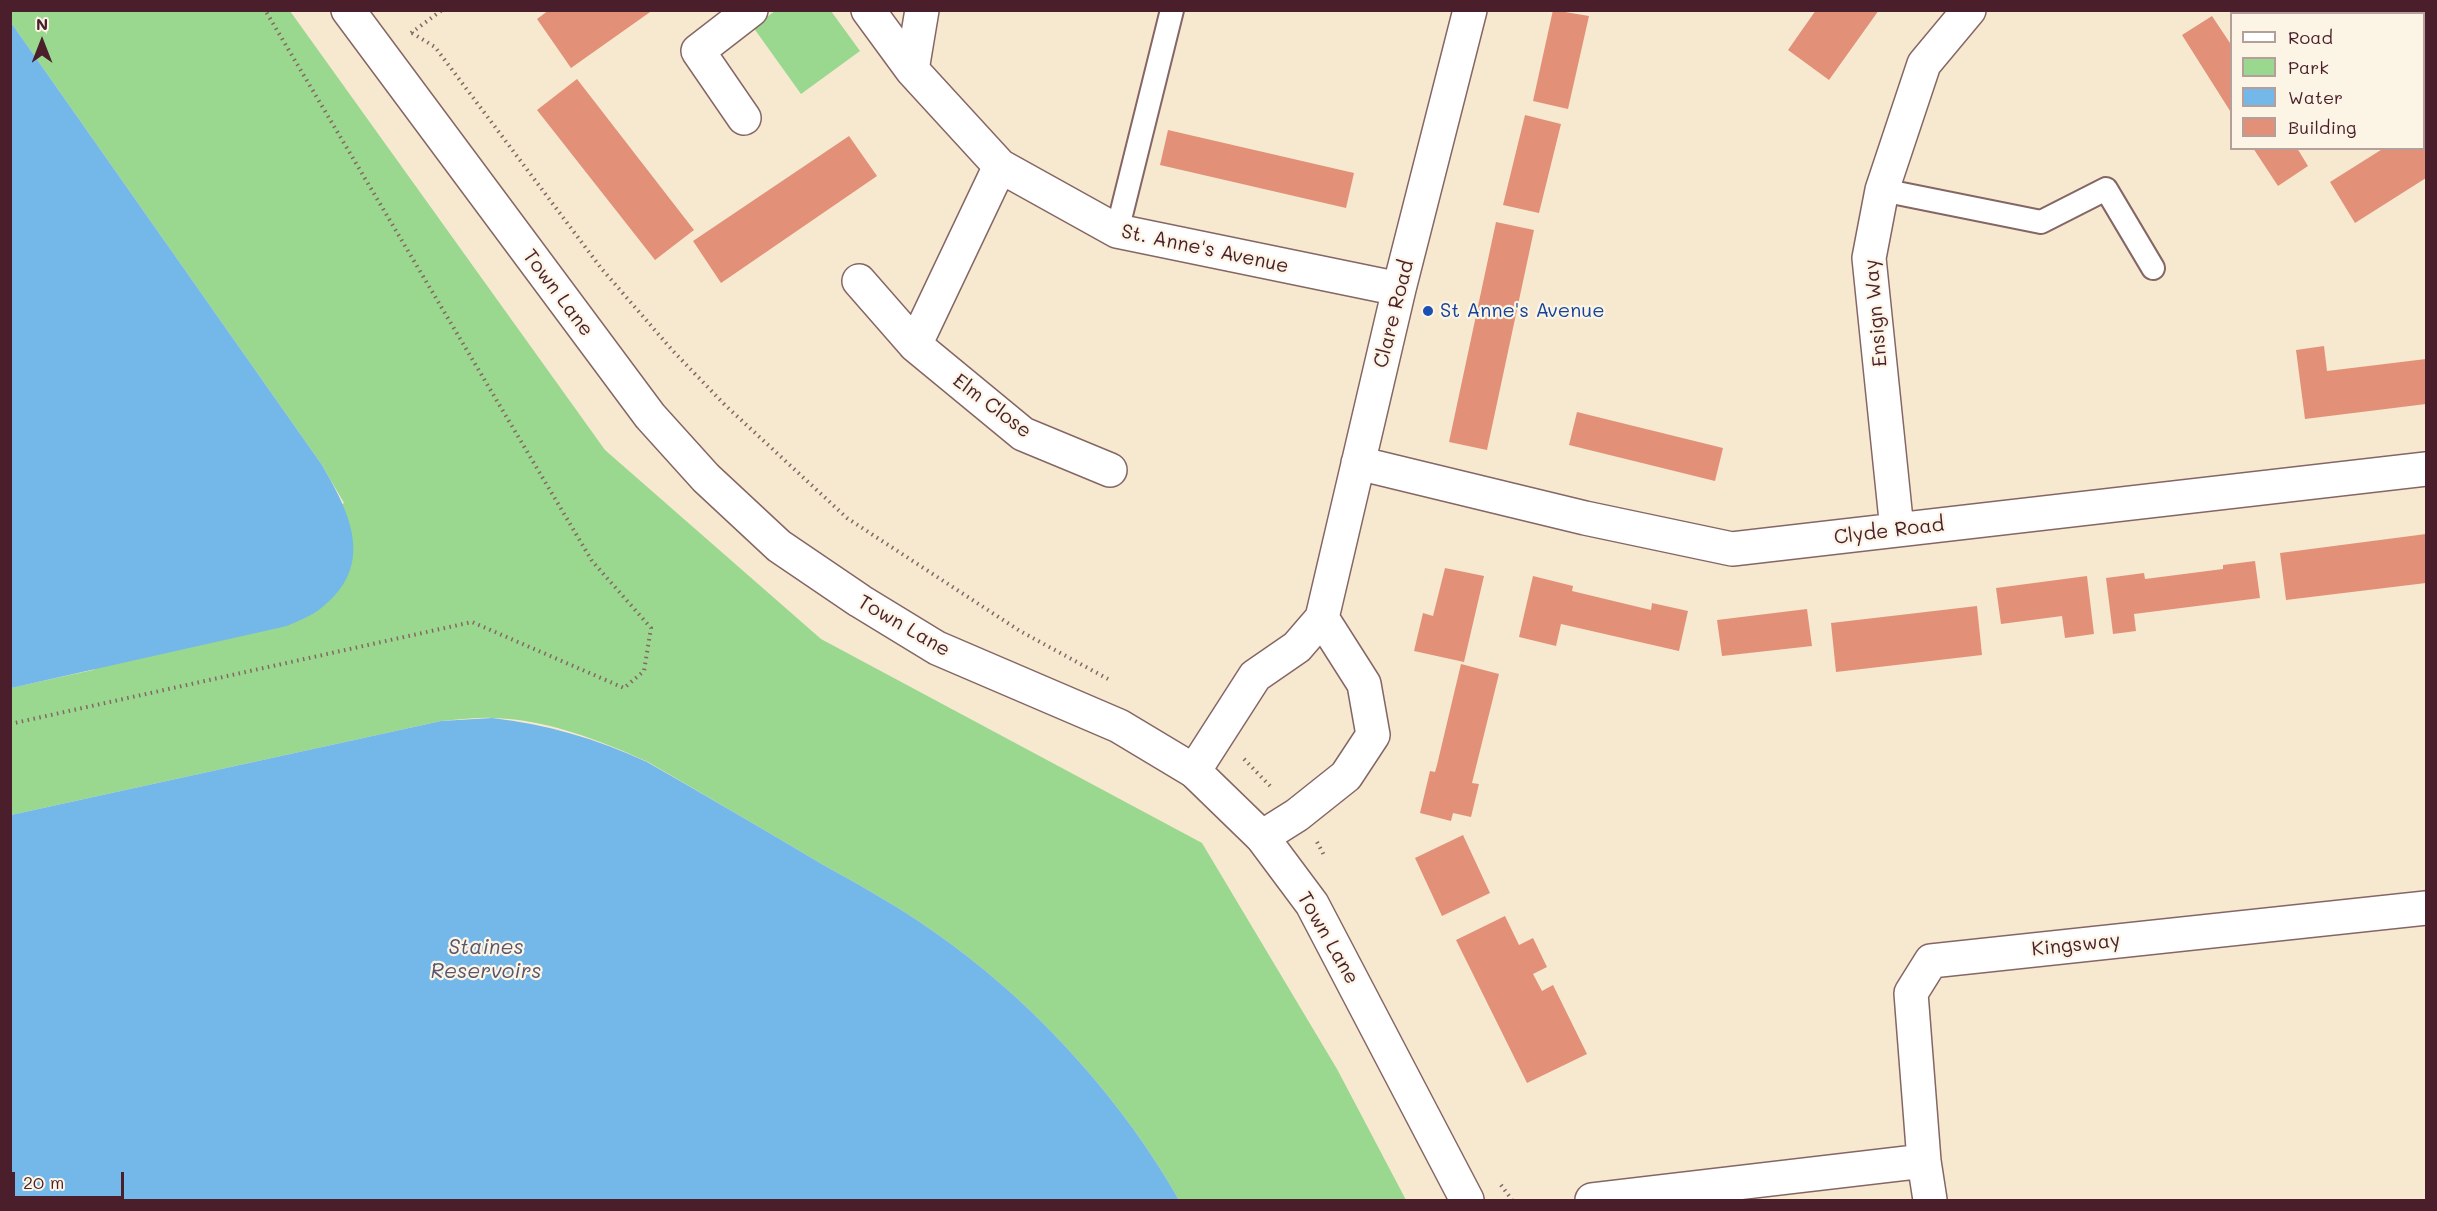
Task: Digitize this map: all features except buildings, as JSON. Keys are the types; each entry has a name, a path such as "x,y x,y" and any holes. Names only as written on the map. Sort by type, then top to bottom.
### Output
{"street":[{"name":"Town Lane","path":"348,10 650,416 706,478 779,546 860,601 937,648 1119,726 1194,771 1262,837 1312,904 1467,1200"},
{"path":"744,118 698,51 751,10"},
{"name":"St. Anne's Avenue","path":"868,10 912,70 1000,166 1117,231 1400,289"},
{"path":"912,70 922,10"},
{"name":"Clare Road","path":"1194,771 1255,676 1297,647 1322,618 1400,289 1470,10"},
{"name":"Ensign Way","path":"1897,530 1869,258 1882,190 1924,64 1969,10"},
{"path":"915,345 1000,166"},
{"name":"Elm Close","path":"859,281 915,345 1023,434 1110,470"},
{"name":"Clyde Road","path":"1358,463 1585,518 1732,549 2427,469"},
{"path":"1262,837 1297,815 1346,776 1373,735 1364,684 1322,618"},
{"name":"Kingsway","path":"1930,1200 1924,1161 1911,993 1931,961 2427,908"},
{"path":"1592,1200 1924,1161"}],"lane":[{"path":"1117,231 1172,10"},
{"path":"1882,190 2041,222 2106,189 2153,268"}],"path":[{"path":"10,724 472,622 624,688 644,671 651,628 592,561 265,10"},
{"path":"442,10 411,33 435,47 601,268 640,315 725,405 847,518 1020,631 1110,680"},
{"path":"1239,755 1275,791"},
{"path":"1505,1187 1512,1200"}],"green space":[{"path":"11,10 290,11 605,450 821,639 1202,843 1337,1069 1406,1200 1179,1200 1133,1129 1078,1061 1017,998 951,944 887,901 648,762 572,732 512,719 473,718 441,721 11,815 10,688 93,670 344,503 322,465 10,21"},
{"path":"775,11 831,11 860,51 801,94 753,27"}],"water":[{"path":"10,21 322,465 342,503 353,540 353,558 348,575 337,593 316,612 287,626 11,688"},
{"name":"Staines Reservoirs","path":"492,718 532,724 571,734 609,746 647,762 920,922 1017,998 1078,1061 1133,1129 1179,1200 11,1200 11,815 441,721"}],"place":[{"name":"St Anne's Avenue","path":"1428,311"}]}
